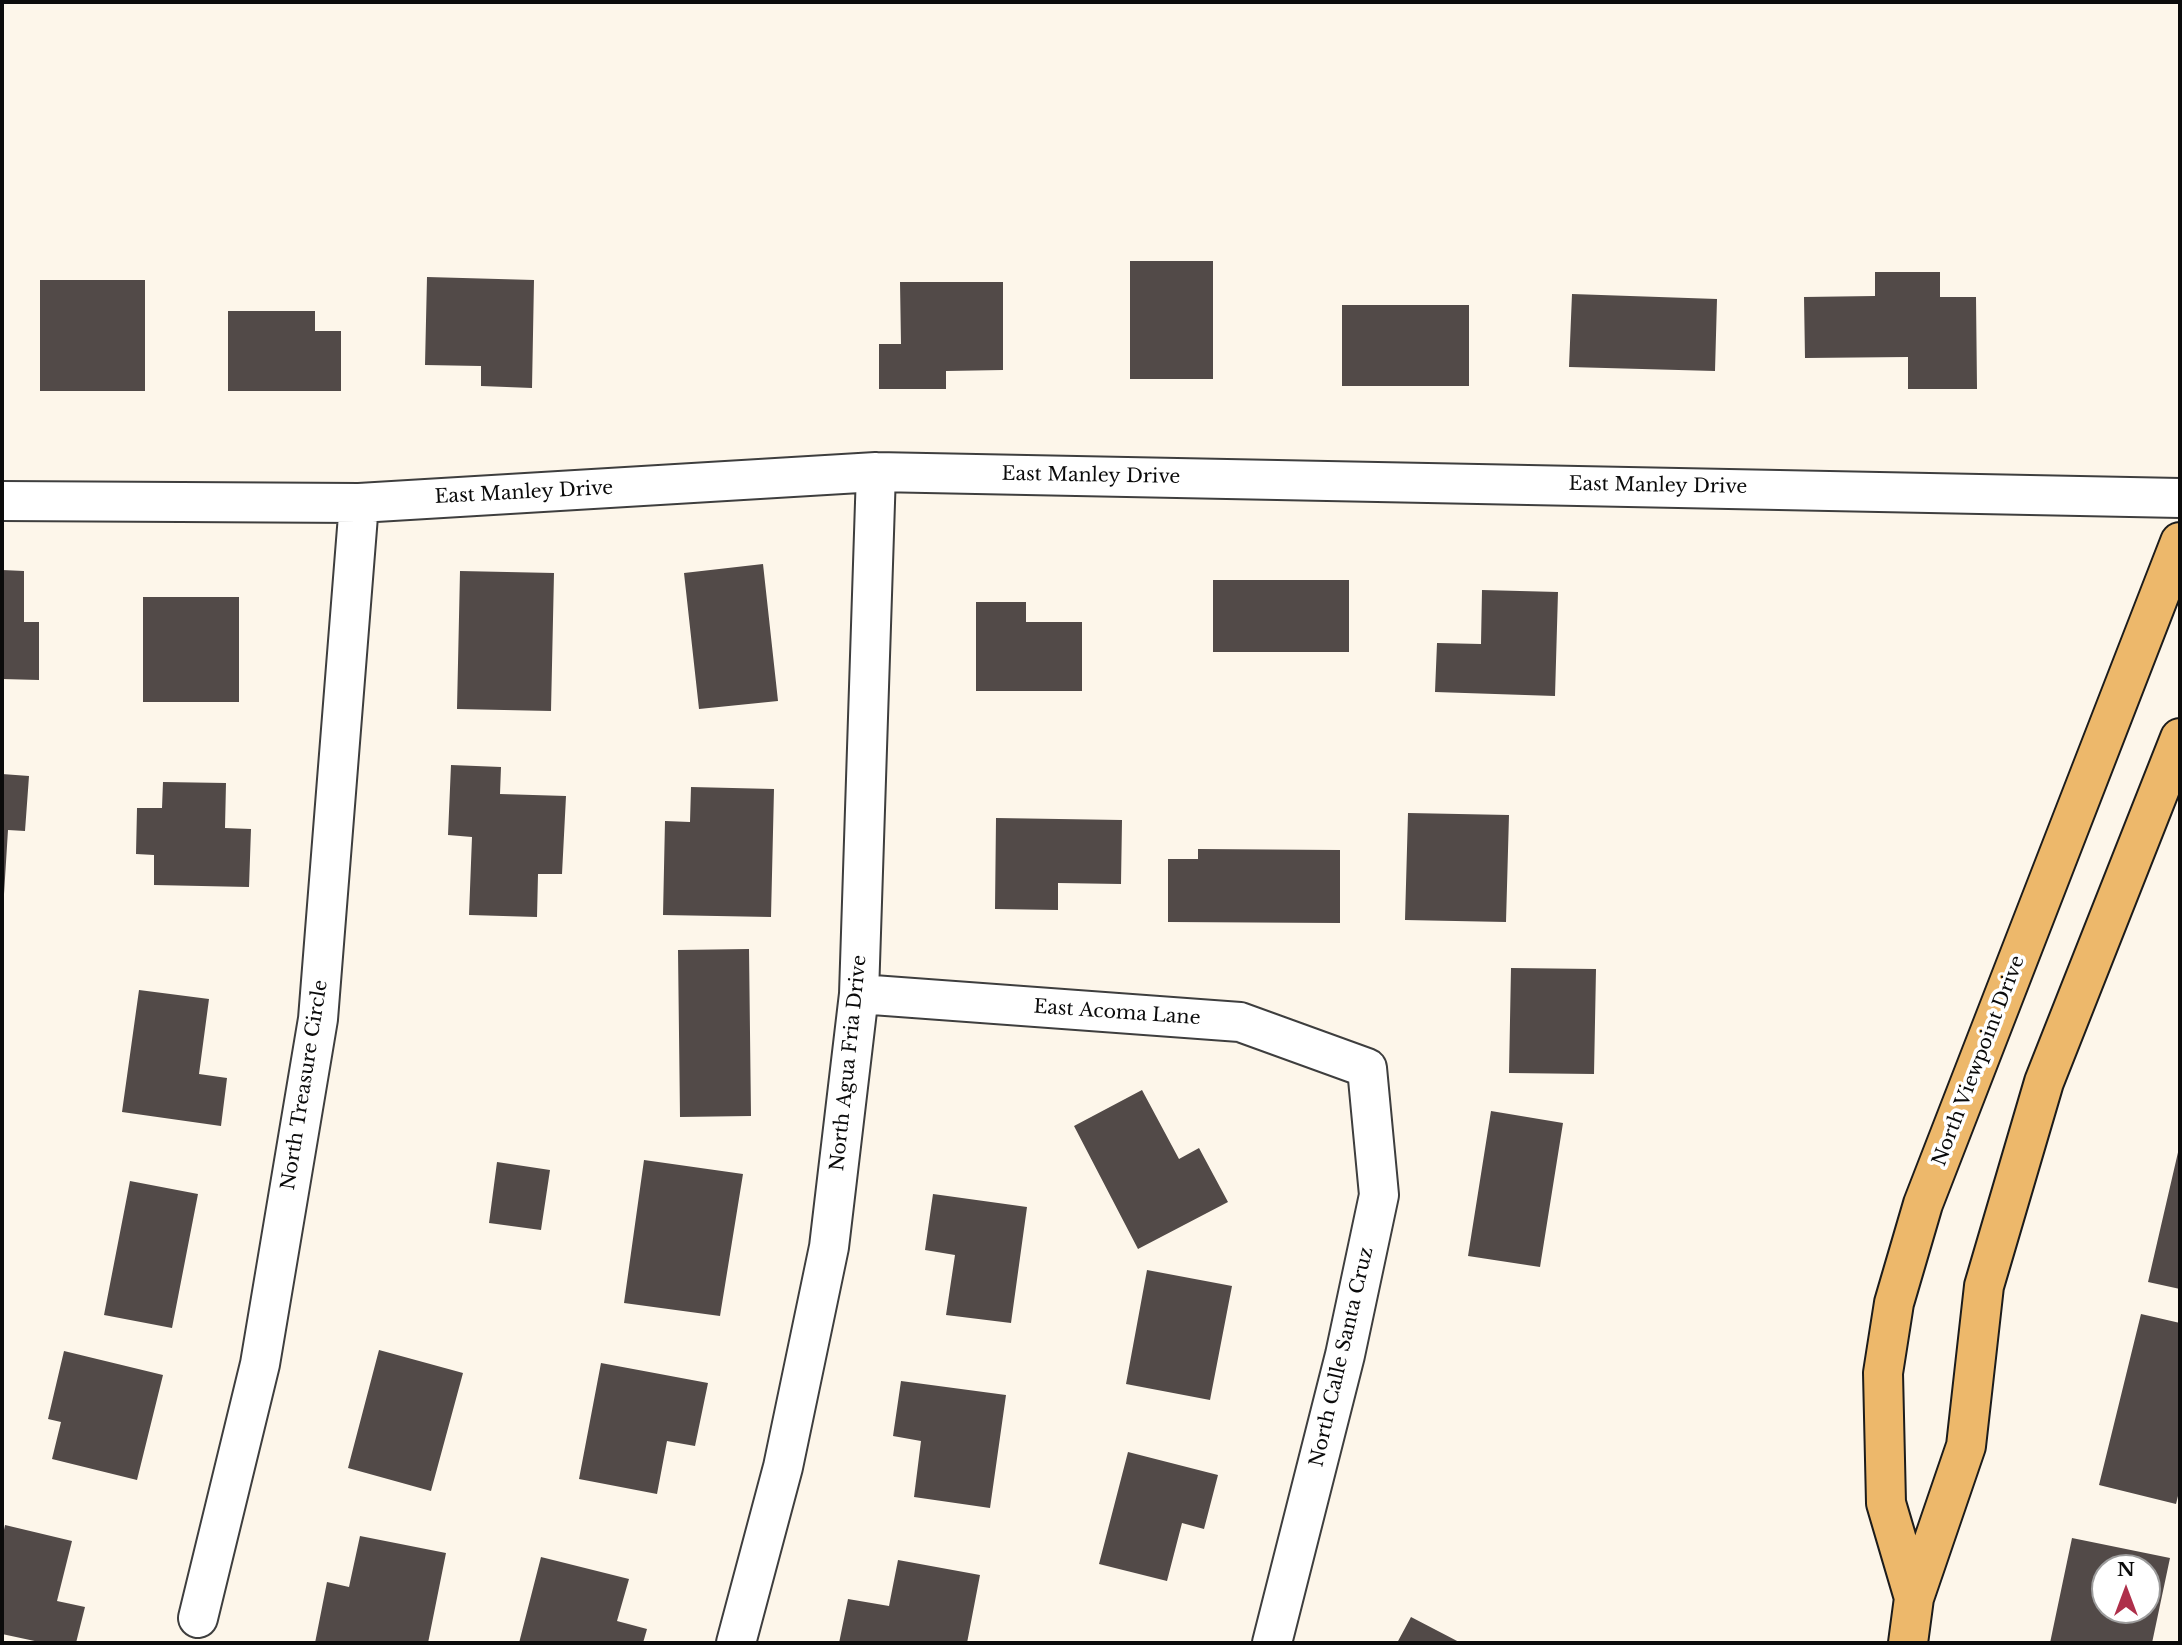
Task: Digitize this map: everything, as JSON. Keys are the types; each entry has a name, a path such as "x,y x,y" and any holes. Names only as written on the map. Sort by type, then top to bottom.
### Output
{"main road":[{"name":"North Viewpoint Drive","path":"1914,1598 1886,1503 1883,1373 1894,1303 1923,1203 2180,542"},
{"name":"North Viewpoint Drive","path":"1908,1643 1914,1598 1966,1446 1984,1286 2043,1082 2180,738"}],"street":[{"name":"East Manley Drive","path":"2,501 359,503 876,472 2180,498"},
{"name":"North Agua Fria Drive","path":"736,1643 783,1467 829,1247 859,994 876,472"},
{"name":"North Treasure Circle","path":"198,1618 260,1364 318,1019 359,503"},
{"name":"East Acoma Lane","path":"859,994 1240,1022 1367,1068"},
{"name":"North Calle Santa Cruz","path":"1272,1643 1342,1368 1379,1195 1367,1068"}],"building":[{"path":"1130,261 1213,261 1213,379 1130,379"},
{"path":"1875,272 1940,272 1940,297 1976,297 1977,389 1908,389 1908,357 1805,358 1804,297 1875,296"},
{"path":"427,277 534,280 532,388 481,386 481,366 425,365"},
{"path":"40,280 145,280 145,391 40,391"},
{"path":"900,282 1003,282 1003,370 946,371 946,389 879,389 879,344 901,344"},
{"path":"1572,294 1717,299 1715,371 1569,367"},
{"path":"1342,305 1469,305 1469,386 1342,386"},
{"path":"228,311 315,311 315,331 341,331 341,391 228,391"},
{"path":"763,564 778,701 699,709 684,573"},
{"path":"2,570 24,571 24,622 39,622 39,680 2,679"},
{"path":"460,571 554,573 551,711 457,709"},
{"path":"1213,580 1349,580 1349,652 1213,652"},
{"path":"1482,590 1558,592 1555,696 1435,692 1437,643 1481,644"},
{"path":"143,597 239,597 239,702 143,702"},
{"path":"976,602 1026,602 1026,622 1082,622 1082,691 976,691"},
{"path":"451,765 501,767 500,794 566,796 562,874 538,874 537,917 469,915 472,837 448,835"},
{"path":"2,774 29,776 25,831 8,830 4,894"},
{"path":"163,782 226,783 225,828 251,829 249,887 154,885 154,855 136,854 137,808 162,808"},
{"path":"691,787 774,789 771,917 663,915 665,821 690,822"},
{"path":"1408,813 1509,815 1506,922 1405,920"},
{"path":"996,818 1122,820 1121,884 1058,883 1058,910 995,909"},
{"path":"1198,849 1340,850 1340,923 1168,922 1168,859 1198,859"},
{"path":"749,949 751,1116 680,1117 678,950"},
{"path":"1511,968 1596,969 1594,1074 1509,1073"},
{"path":"139,990 209,999 199,1074 227,1078 221,1126 122,1112"},
{"path":"1142,1090 1179,1159 1199,1148 1228,1202 1138,1249 1074,1126"},
{"path":"1491,1111 1563,1123 1540,1267 1468,1256"},
{"path":"2180,1148 2180,1289 2148,1282"},
{"path":"644,1160 743,1174 720,1316 624,1303"},
{"path":"497,1162 550,1170 541,1230 489,1223"},
{"path":"130,1181 198,1194 172,1328 104,1315"},
{"path":"933,1194 1027,1207 1011,1323 946,1315 955,1255 925,1250"},
{"path":"1147,1270 1232,1286 1210,1400 1126,1384"},
{"path":"2141,1314 2180,1323 2180,1488 2176,1504 2099,1485"},
{"path":"379,1350 463,1373 431,1491 348,1468"},
{"path":"64,1351 163,1375 137,1480 52,1459 61,1422 48,1419"},
{"path":"601,1363 708,1383 695,1446 667,1441 657,1494 579,1479"},
{"path":"901,1381 1006,1395 990,1508 914,1497 921,1441 893,1436"},
{"path":"1128,1452 1218,1475 1204,1529 1182,1523 1167,1581 1099,1564"},
{"path":"5,1525 72,1541 57,1601 85,1607 76,1643 44,1643 2,1634 2,1540"},
{"path":"360,1536 446,1553 428,1643 315,1643 327,1582 349,1587"},
{"path":"2072,1538 2150,1554 2091,1554 2091,1624 2156,1624 2152,1643 2050,1643"},
{"path":"2161,1556 2170,1558 2161,1600"},
{"path":"541,1557 629,1579 617,1621 647,1629 643,1643 519,1643"},
{"path":"898,1560 980,1575 967,1643 839,1643 848,1599 889,1606"},
{"path":"1411,1617 1461,1643 1397,1643"}]}
